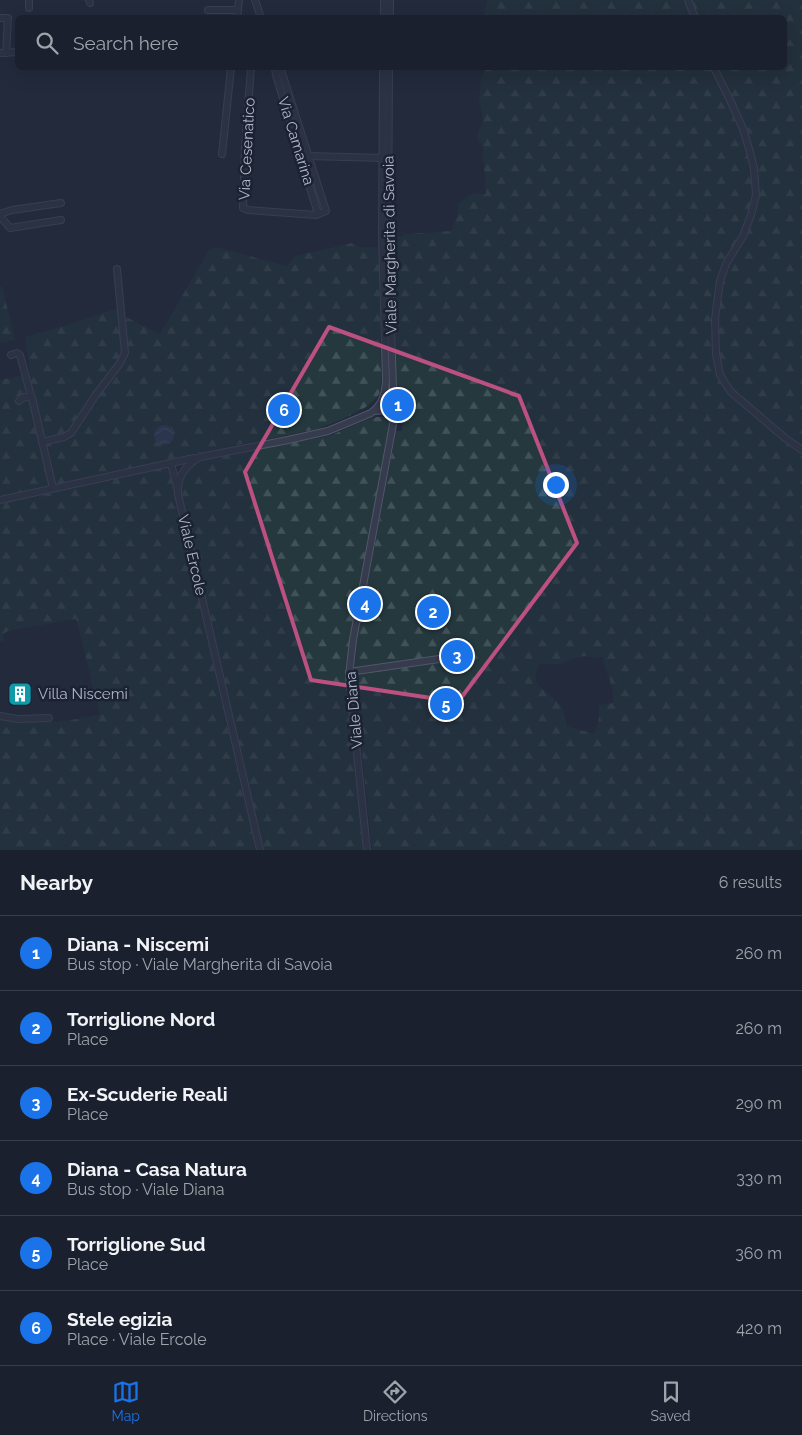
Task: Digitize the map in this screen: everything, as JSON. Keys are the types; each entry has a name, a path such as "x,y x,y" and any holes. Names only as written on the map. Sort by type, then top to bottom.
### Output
{"street":[{"path":"29,0 29,8"},
{"path":"208,10 237,14 239,0"},
{"path":"255,0 260,15"},
{"path":"384,0 384,15"},
{"path":"390,0 390,15"},
{"path":"688,0 694,15"},
{"path":"0,18 8,18 7,39 3,53"},
{"path":"0,35 7,39"},
{"path":"222,154 231,70"},
{"name":"Via Cesenatico","path":"251,70 243,208 314,215 326,211"},
{"name":"Via Camarina","path":"276,70 305,158 326,211"},
{"name":"Via Camarina","path":"280,70 305,158 318,214"},
{"name":"Viale Margherita di Savoia","path":"371,413 377,409 382,400 386,386 382,240 383,70"},
{"name":"Viale Margherita di Savoia","path":"389,70 388,235 393,422"},
{"path":"715,70 733,107 750,152 754,168 756,196 743,236 726,264 720,281 715,319 716,354 720,375 731,392 802,450"},
{"path":"305,158 383,158"},
{"path":"61,203 12,210 0,215 10,228 61,220"},
{"path":"42,442 64,438 70,433 120,363 125,353 117,269"},
{"path":"11,355 20,355 35,407 53,488"},
{"path":"19,401 22,398 31,396"},
{"path":"0,500 328,431 371,413 385,410 392,416 393,422"},
{"name":"Viale Diana","path":"368,850 349,672 353,640 393,422"},
{"name":"Viale Ercole","path":"200,457 189,464 184,470 179,480 178,494 260,850"},
{"path":"171,463 178,494"},
{"path":"349,672 446,658"},
{"path":"0,716 18,719 49,718"}],"highlighted area":[{"path":"329,327 519,396 577,543 458,702 311,680 245,472"}],"green space":[{"path":"487,0 802,0 802,850 372,850 354,676 357,641 396,431 402,431 403,426 401,394 397,394 392,237 405,234 451,231 457,217 458,204 473,193 486,194 482,159 483,151 477,136 483,120 479,99 481,78 485,70 787,70 787,15 483,15","holes":["584,656 603,657 611,684 613,703 598,705 599,720 594,734 567,726 561,706 538,683 536,678 540,664 561,664"]},
{"path":"352,243 361,247 379,247 381,380 380,392 377,398 366,407 343,419 317,429 178,457 168,462 256,850 0,850 0,719 50,722 100,714 76,619 8,631 3,634 4,641 0,641 0,380 30,374 25,337 115,309 128,318 160,334 209,250 216,247 287,266 295,256"},
{"path":"2,286 15,340 0,343 0,287"},
{"path":"377,417 385,417 389,421 390,433 347,662 365,850 262,850 181,495 182,482 190,466 202,459 329,436"}],"water":[{"path":"164,425 171,428 174,435 171,442 164,445 157,442 154,435 157,428"}],"place":[{"name":"Diana - Niscemi","path":"398,405"},
{"name":"Stele egizia","path":"284,410"},
{"name":"Diana - Casa Natura","path":"365,604"},
{"name":"Torriglione Nord","path":"433,612"},
{"name":"Ex-Scuderie Reali","path":"457,656"},
{"name":"Villa Niscemi","path":"20,694"},
{"name":"Torriglione Sud","path":"446,704"}]}
